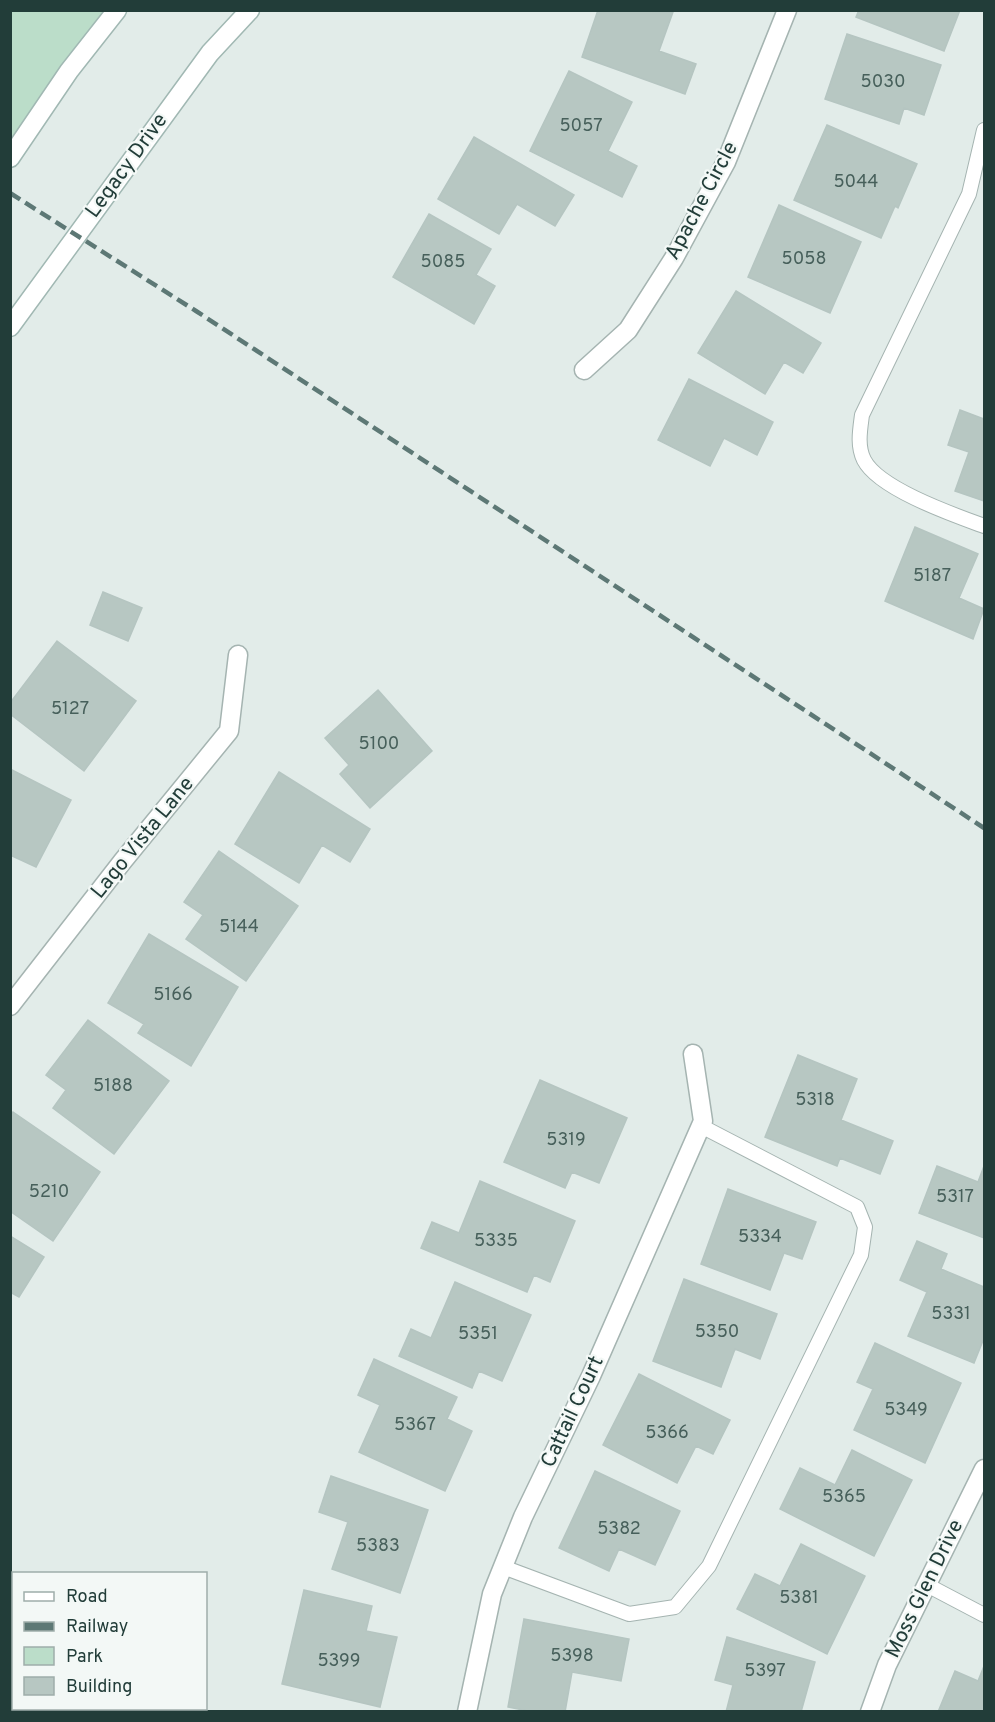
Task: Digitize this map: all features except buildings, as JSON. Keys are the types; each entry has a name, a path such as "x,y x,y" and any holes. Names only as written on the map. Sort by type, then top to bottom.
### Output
{"street":[{"path":"10,158 69,71 117,10"},
{"name":"Legacy Drive","path":"10,327 210,53 250,10"},
{"name":"Apache Circle","path":"584,370 628,330 674,258 726,162 787,10"},
{"name":"Lago Vista Lane","path":"10,1006 122,862 229,731 238,655"},
{"path":"693,1054 702,1124"},
{"name":"Cattail Court","path":"467,1712 492,1594 523,1517 591,1376 702,1124"},
{"name":"Moss Glen Drive","path":"870,1712 887,1665 984,1469"}],"lane":[{"path":"984,130 969,194 862,415 858,439 864,460 877,477 941,510 984,526"},
{"path":"503,1567 629,1614 675,1607 709,1566 861,1255 865,1227 857,1207 702,1124"},
{"path":"927,1585 984,1615"}],"green space":[{"path":"11,11 109,11 11,139"}],"railway":[{"path":"10,193 196,311 984,828"}]}
